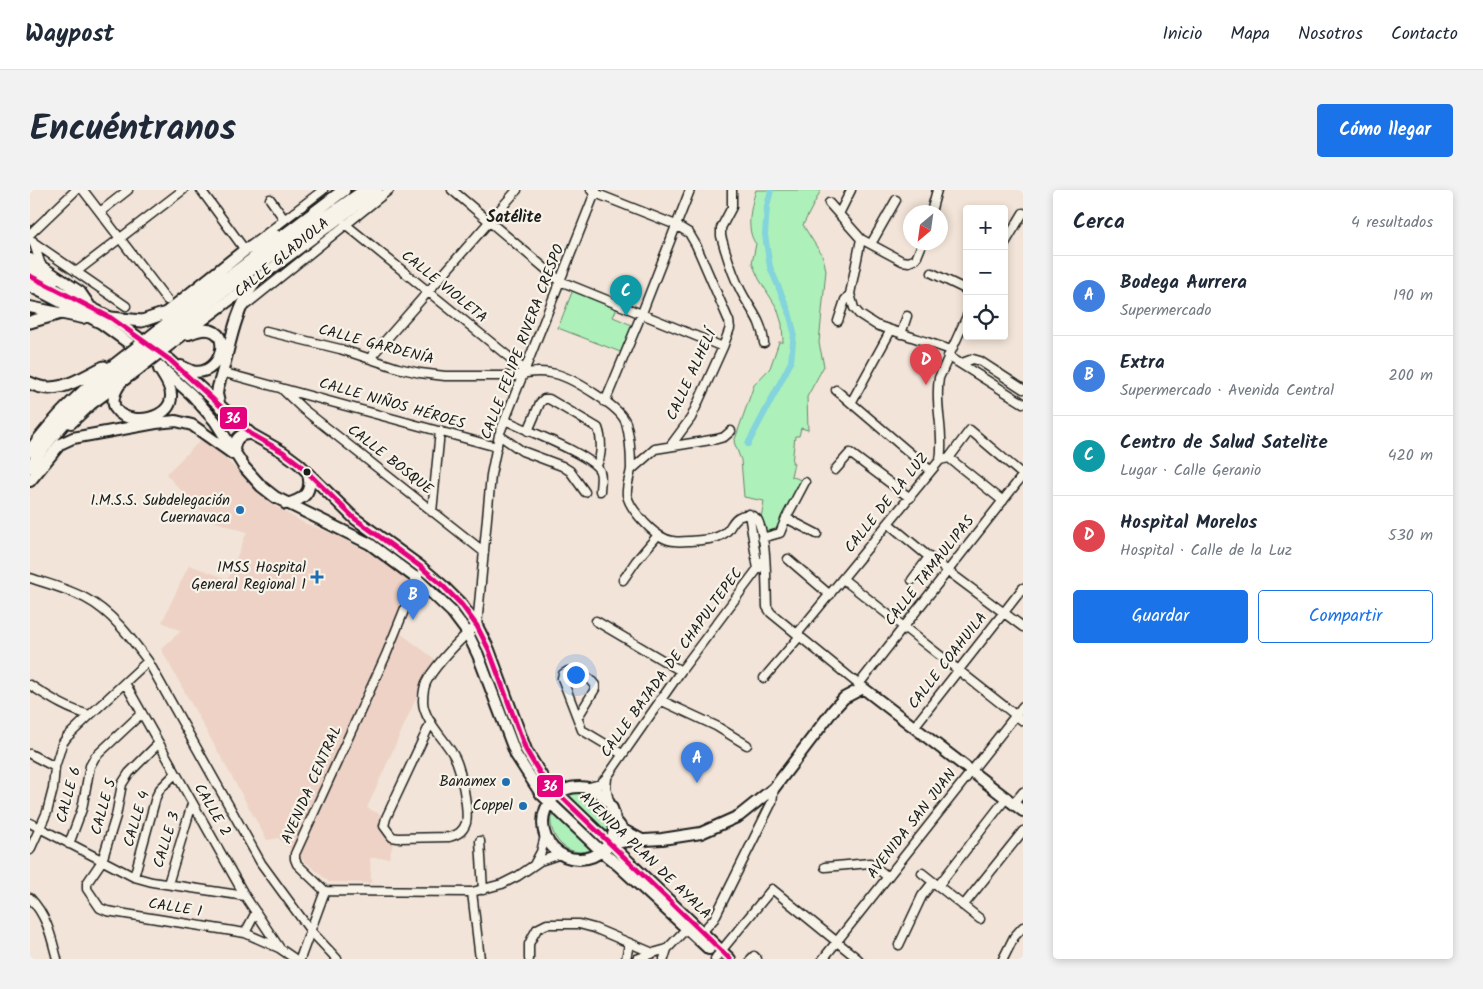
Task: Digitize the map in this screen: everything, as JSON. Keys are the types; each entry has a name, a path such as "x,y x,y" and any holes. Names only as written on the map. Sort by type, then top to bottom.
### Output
{"highway":[{"path":"169,337 294,228 344,190"},
{"path":"30,467 64,421 86,399 169,337 251,270 365,190"},
{"path":"106,321 142,321 166,313 245,250 294,228"},
{"path":"30,322 61,313"},
{"path":"30,383 37,386 57,388 134,364"},
{"path":"30,451 42,433 93,382 134,364"}],"main road":[{"path":"156,364 171,390 168,406 156,416 126,418 115,407 114,398 116,390 134,364 169,337 259,277 377,190"},
{"path":"30,259 80,292 86,309"},
{"path":"30,268 86,309 170,360 193,371 202,371 210,368 220,355 222,343 220,337 206,329 169,337"},
{"path":"30,276 48,282"},
{"path":"221,408 217,394 218,387 239,310 259,277"},
{"path":"30,286 86,309"},
{"path":"30,307 106,321"},
{"name":"AVENIDA PLAN DE AYALA","path":"106,321 192,395 215,421 244,467 262,486 286,504 370,544 416,578 452,612 467,632 478,655 516,755 540,794 602,852 620,860 702,932 718,956"},
{"name":"AVENIDA PLAN DE AYALA","path":"170,360 251,434 283,452 298,464 354,518 422,567 461,604 477,626 489,650 526,750 544,780 609,844 620,860 687,928 718,956 730,959"},
{"path":"30,481 54,442 70,424 91,404 122,382"},
{"path":"30,481 60,444 73,438 166,422 176,421 192,425 236,454"},
{"path":"236,454 236,440 244,434 251,434"},
{"path":"286,504 301,499 306,493 310,486 308,474"},
{"path":"609,844 640,840 662,840 701,833 739,816 774,788 834,709 844,698 861,686 1023,811"},
{"path":"544,780 560,786 589,787 597,790 609,801 614,810 616,821 614,833 609,844 602,852 583,860"},
{"path":"543,822 545,812 558,794 576,787"},
{"path":"540,794 545,836 550,846 558,855 574,860 620,860 620,847 627,841"},
{"path":"616,821 623,830 640,840"}],"street":[{"path":"31,237 76,190"},
{"path":"83,190 167,300"},
{"path":"100,212 128,190"},
{"path":"76,272 183,190"},
{"path":"201,190 245,250 320,191"},
{"name":"CALLE GLADIOLA","path":"239,310 389,190"},
{"path":"452,190 560,281 723,347"},
{"path":"370,358 517,190"},
{"path":"605,402 690,190"},
{"path":"732,190 732,207 721,228 721,236 740,290 760,322 764,343"},
{"path":"839,214 851,190"},
{"path":"933,205 937,190"},
{"path":"594,191 676,225"},
{"name":"CALLE FELIPE RIVERA CRESPO","path":"477,626 491,475 496,447 594,191"},
{"path":"270,199 284,219"},
{"path":"871,244 896,200"},
{"path":"829,203 861,239 902,261 909,262 916,259 920,250"},
{"path":"1008,238 1023,213"},
{"name":"CALLE VIOLETA","path":"345,224 520,366 524,373"},
{"name":"CALLE ALHELÍ","path":"671,445 690,418 730,328 729,321 696,245 689,233 676,225"},
{"path":"31,237 41,265"},
{"path":"31,237 76,272 126,306"},
{"path":"861,239 850,294 854,308 859,314 876,324 950,353 962,364 1023,402"},
{"path":"932,273 963,288"},
{"path":"838,321 845,300 850,294"},
{"path":"901,334 907,316"},
{"name":"CALLE DE LA LUZ","path":"764,678 940,460 943,447 937,388 939,378 963,325"},
{"path":"851,403 891,330"},
{"name":"CALLE GARDENÍA","path":"266,331 340,349 420,374 445,376 514,376 524,373 554,374 578,384 624,417 631,470 626,492 644,522 658,535"},
{"path":"962,364 973,359 980,361 1023,389"},
{"name":"CALLE NIÑOS HÉROES","path":"226,373 496,447"},
{"name":"CALLE BOSQUE","path":"281,387 304,409 484,552"},
{"path":"836,390 931,471"},
{"path":"528,431 540,403 544,399 549,399 598,428 600,433 600,458 597,466"},
{"path":"505,420 572,450 597,466 600,472 600,492"},
{"path":"940,460 949,458 970,430 1023,475"},
{"path":"432,512 440,431"},
{"path":"631,470 655,448 717,439 724,437 731,431"},
{"path":"500,435 522,451 562,466 570,472 585,492"},
{"path":"835,470 850,453 910,498"},
{"path":"949,458 1003,501"},
{"name":"CALLE TAMAULIPAS","path":"861,686 903,627 1023,475"},
{"path":"762,538 780,534 786,518 805,482"},
{"path":"623,580 658,535 674,542 720,536 740,516 749,514"},
{"path":"749,514 759,522 765,559 767,607 770,614 799,635 861,686"},
{"path":"749,514 758,569"},
{"path":"786,518 817,534"},
{"path":"889,524 929,557 1023,627"},
{"path":"912,580 929,557"},
{"name":"CALLE BAJADA DE CHAPULTEPEC","path":"589,787 600,784 609,774 681,671 765,559"},
{"path":"788,559 830,594"},
{"name":"AVENIDA CENTRAL","path":"326,891 297,864 295,854 380,667 422,567"},
{"name":"CALLE BAJADA DE CHAPULTEPEC","path":"758,569 766,581"},
{"path":"30,578 86,598 102,609 119,625 148,661 261,863 310,930 337,959"},
{"path":"843,579 1023,721"},
{"name":"CALLE COAHUILA","path":"914,727 1023,588"},
{"path":"596,621 681,671"},
{"path":"431,722 386,818 384,826 392,837 449,837 457,835 463,829 466,822 462,780 455,757 431,722 422,704 423,691 428,679 467,632 477,626"},
{"path":"30,850 47,812 53,789 55,767 62,744 67,737 148,661"},
{"path":"578,718 595,689 595,685 590,679 568,670 563,674 562,678 582,730 622,754"},
{"name":"CALLE 2","path":"125,683 245,896 279,948"},
{"path":"30,685 64,706 90,715"},
{"path":"660,700 716,726 747,745"},
{"name":"AVENIDA SAN JUAN","path":"823,959 1023,706"},
{"name":"CALLE 6","path":"69,844 82,809 90,766 95,757 142,713"},
{"name":"CALLE 5","path":"102,860 116,816 122,784 129,773 159,743"},
{"path":"30,754 55,767"},
{"name":"CALLE 4","path":"134,877 156,797 160,789 175,774"},
{"name":"CALLE BAJADA DE CHAPULTEPEC","path":"609,774 606,788 609,801"},
{"path":"702,932 714,919 772,802 774,788"},
{"path":"899,946 922,896 936,884 1011,800 1023,792"},
{"name":"CALLE 3","path":"168,884 192,804"},
{"path":"30,824 134,877 152,882 245,896"},
{"path":"963,906 1023,830"},
{"path":"534,864 545,836"},
{"path":"480,842 483,890"},
{"path":"300,959 326,891 472,892 502,884 518,876 534,864 558,855"},
{"name":"CALLE 1","path":"102,860 87,883 87,889 100,908 107,911 245,933 279,948 295,959"},
{"path":"825,867 870,862 888,876"},
{"path":"922,873 980,919"},
{"path":"718,956 772,889 858,959"},
{"path":"472,892 480,959"},
{"path":"30,898 48,924 54,958"},
{"path":"245,933 256,912"},
{"path":"529,959 529,944 533,936 537,930 547,924 579,924 653,953"},
{"path":"1003,959 1014,937 1023,927"},
{"path":"664,959 667,950 687,928"},
{"path":"626,959 629,944"},
{"path":"637,959 667,950"},
{"path":"751,959 754,956 758,959"}],"shaded area":[{"path":"204,437 271,504 304,523 331,533 366,551 403,575 409,583 408,592 350,721 360,724 400,633 436,660 430,667 367,808 384,816 394,840 389,858 370,858 371,883 329,882 278,838 267,840 161,649 181,631 162,622 189,565 228,579 247,532 216,522 192,502 166,474"}],"green space":[{"path":"756,190 821,190 803,225 823,257 826,270 819,343 824,366 807,397 808,430 801,428 799,436 795,436 792,463 794,463 791,476 801,480 783,518 780,530 763,531 761,518 764,501 744,497 741,460 734,442 754,385 770,368 779,342 783,342 782,324 777,308 759,279 752,263 756,244 751,232 750,218"},
{"path":"574,287 618,306 613,317 634,326 623,353 558,328"},
{"path":"576,793 594,796 607,808 609,824 606,832 568,796"},
{"path":"552,810 594,849 575,852 561,844 555,837 552,829"}],"waterway":[{"path":"748,444 791,362 794,332 789,312 770,267 765,235 767,206 771,190"}],"transit line":[{"name":"36","path":"30,276 111,318 170,360 251,434 283,452 299,464 354,518 421,567 443,586 461,604 477,626 489,650 526,750 544,780 730,959"}],"place":[{"name":"Centro de Salud Satelite","path":"626,316"},
{"name":"Hospital Morelos","path":"926,385"},
{"name":"I.M.S.S. Subdelegación Cuernavaca","path":"240,510"},
{"name":"IMSS Hospital General Regional 1","path":"317,577"},
{"name":"Extra","path":"413,620"},
{"name":"Banamex","path":"506,782"},
{"name":"Bodega Aurrera","path":"697,783"},
{"name":"Coppel","path":"523,806"}],"district":[{"name":"Satélite","path":"514,217"}]}
